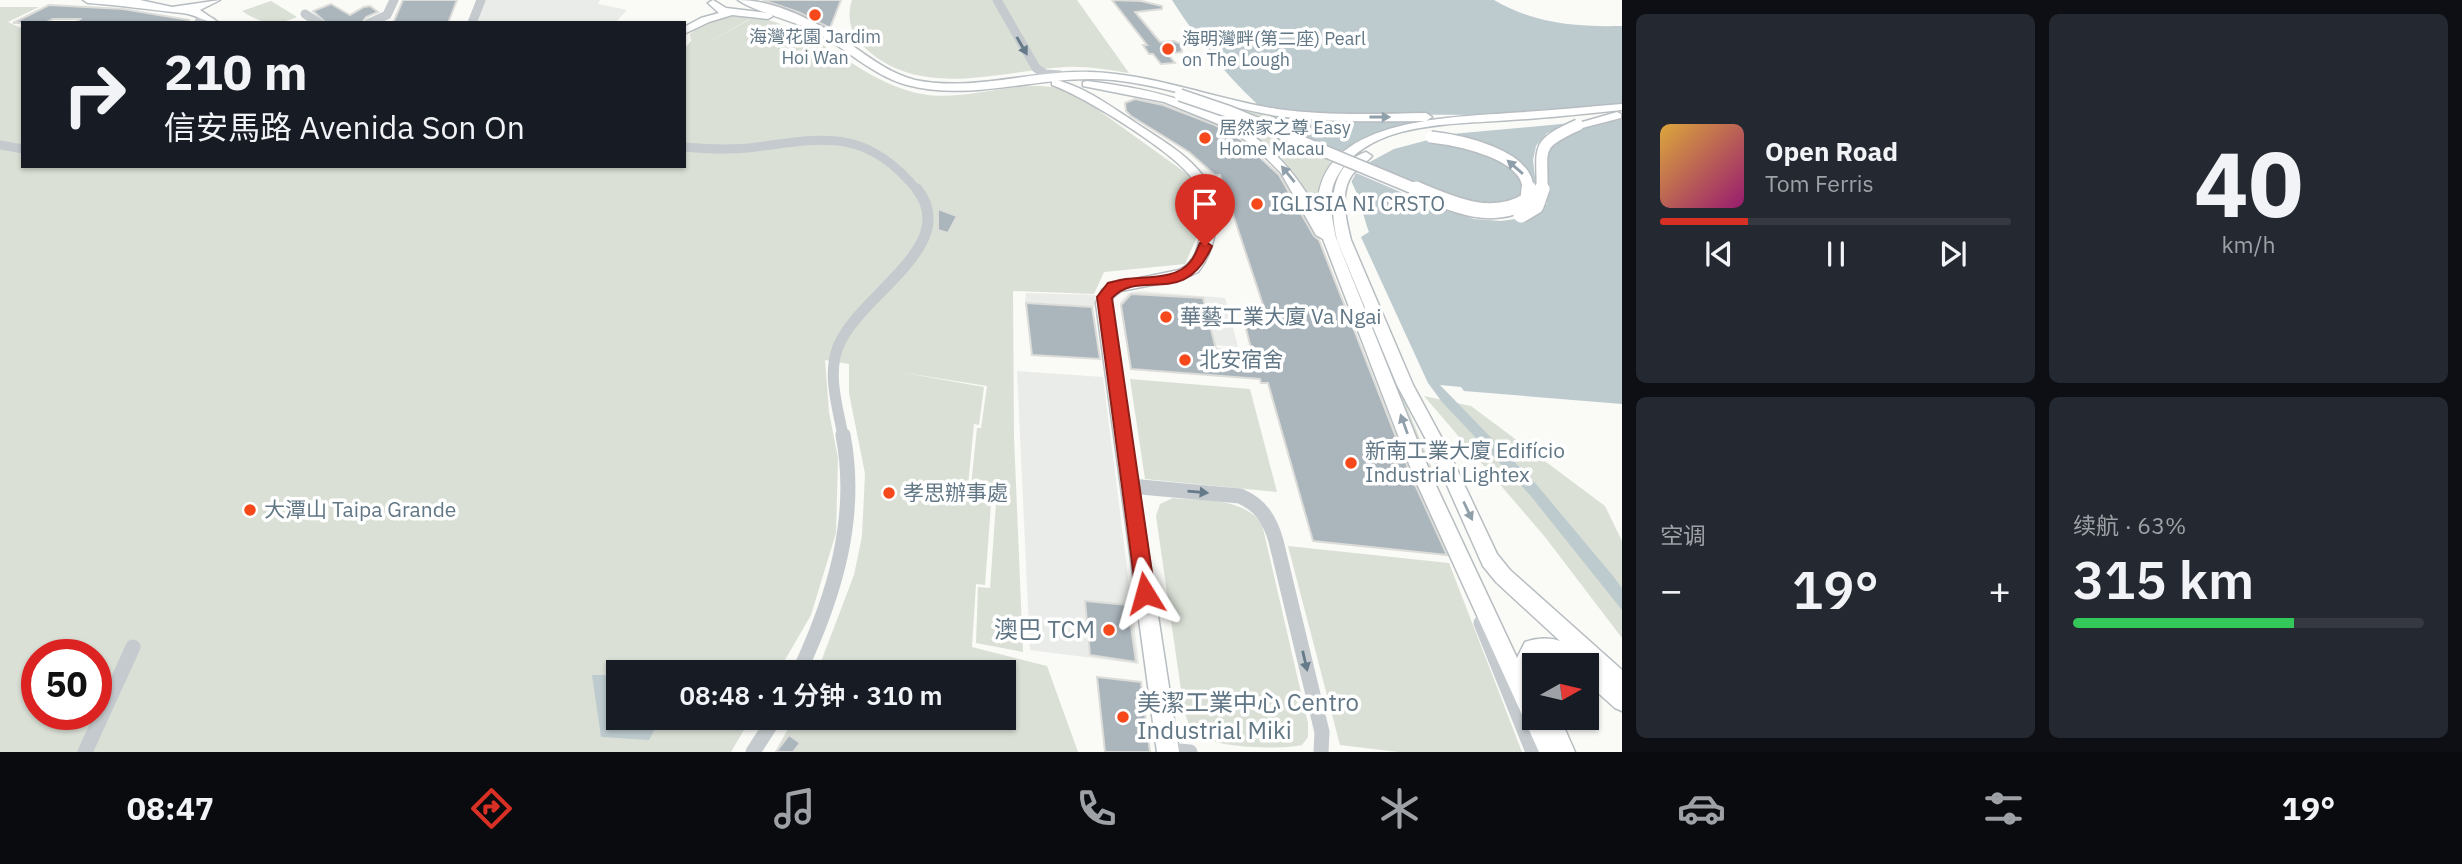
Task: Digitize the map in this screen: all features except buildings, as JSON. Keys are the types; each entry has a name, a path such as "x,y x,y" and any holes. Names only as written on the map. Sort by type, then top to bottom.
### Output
{"main road":[{"path":"88,0 150,2 162,9 190,11 208,21"},
{"path":"743,0 809,25 883,72 912,83 962,86 1055,78 1179,96 1230,111 1454,205 1496,212 1516,208 1528,200 1529,185 1524,176 1499,155 1458,140 1408,137"},
{"path":"685,21 715,1 723,11 771,17 800,28 874,75 909,88 951,93 1088,74 1132,79 1239,104 1317,116 1509,117"},
{"path":"177,10 212,2"},
{"path":"208,21 206,13 212,2"},
{"path":"686,30 710,18 745,13"},
{"path":"1055,78 1133,92 1214,118 1244,135 1270,155 1298,186 1354,299 1423,477 1550,752"},
{"path":"1055,78 1083,92 1195,172 1208,192 1212,217 1202,255 1189,272 1169,279 1121,284 1104,297 1168,751"},
{"path":"1126,121 1118,109 1118,103 1122,96 1133,92"},
{"path":"1179,96 1428,201 1464,213 1490,217 1519,215 1538,205 1542,192 1539,155 1546,140 1570,127 1622,114"},
{"path":"1622,107 1416,126 1388,134 1357,148 1331,176 1324,196 1324,213 1405,384 1438,446 1490,560 1503,576 1622,684"},
{"path":"1354,299 1337,239 1336,206 1342,181 1358,160 1372,151 1408,137 1446,130 1622,114"},
{"path":"1530,653 1532,649 1554,648 1563,653"},
{"path":"1600,681 1622,701"},
{"path":"1554,730 1564,752"}],"street":[{"path":"374,21 387,15 394,0"},
{"path":"473,21 481,0"},
{"path":"997,0 1036,68 1055,78"},
{"path":"305,14 315,21"},
{"path":"686,147 729,150 813,137 850,140 873,149 899,171 920,192 930,214 929,231 922,245 845,333 836,350 834,380 848,465 846,532 835,583 804,660"},
{"path":"0,145 21,149"},
{"path":"1130,486 1240,496 1255,503 1267,516 1276,541 1322,732 1321,752"},
{"path":"1440,509 1456,559 1533,752"},
{"path":"85,752 133,647"},
{"path":"753,752 767,730"},
{"path":"1168,751 1190,752"}],"shaded area":[{"path":"484,0 600,0 598,4 627,10 617,21 477,21"},
{"path":"852,0 1077,0 1129,73 1073,67 961,78 935,78 910,73 887,64 860,43 850,20"},
{"path":"1172,0 1494,0 1540,19 1588,26 1622,26 1622,404 1464,391 1461,387 1440,385 1536,484 1613,576 1622,588 1622,610 1530,495 1442,402 1428,383 1361,237 1369,232 1347,174 1328,156 1281,125 1250,97 1208,51"},
{"path":"271,1 297,17 285,21 265,21 242,11"},
{"name":"大潭山 Taipa Grande","path":"0,7 39,7 8,22 21,28 21,168 686,168 686,47 691,41 690,34 712,21 745,16 753,17 702,46 754,17 800,32 882,80 928,95 946,96 1022,87 1059,88 1076,94 1190,176 1202,208 1200,230 1185,264 1104,272 1094,294 1013,291 1014,437 1023,652 976,643 978,587 990,588 997,489 971,485 977,428 981,428 987,386 899,372 984,387 979,425 974,424 968,486 992,491 985,585 976,584 972,647 1047,666 1078,752 775,752 787,730 1016,730 1016,660 822,660 854,575 862,536 865,474 849,393 849,364 825,360 829,412 838,458 836,533 811,615 785,660 606,660 606,730 744,730 731,752 0,752"},
{"path":"1182,91 1265,115 1333,164 1320,190 1321,219 1299,181 1281,160 1259,141"},
{"path":"1330,206 1349,266 1434,473 1427,467 1335,240"},
{"name":"華藝工業大廈 Va Ngai","path":"1139,291 1225,298 1238,347 1125,338 1120,302 1129,293"},
{"path":"1026,293 1097,295 1097,307 1025,302"},
{"path":"1017,371 1103,377 1139,664 1030,650"},
{"path":"1130,379 1250,389 1277,492 1145,479"},
{"path":"1424,396 1471,406 1605,506 1622,541 1622,638 1545,537"},
{"path":"1173,498 1209,500 1233,505 1254,515 1262,524 1308,723 1308,737 1302,745 1264,747 1218,743 1198,735 1189,724 1184,711 1156,516 1160,504"},
{"path":"1288,546 1449,563 1522,752 1398,752 1340,745"},
{"path":"592,675 606,675 606,730 654,730 649,740 601,737"}],"pier":[{"path":"1622,104 1622,119 1570,132 1550,145 1545,154 1547,204 1529,217 1501,221 1474,219 1438,208 1356,173 1349,186 1334,164 1279,128 1342,154 1354,144 1374,134 1431,119 1307,118 1260,111 1254,106 1313,114 1489,115","holes":["1572,123 1547,133 1536,146 1533,160 1536,186 1530,175 1509,158 1470,141 1441,135","1428,140 1463,144 1502,161 1521,180 1524,189 1519,200 1491,208 1458,203 1366,164 1394,149"]}],"place":[{"name":"海灣花園 Jardim Hoi Wan","path":"815,15"},
{"name":"海明灣畔(第二座) Pearl on The Lough","path":"1168,49"},
{"name":"居然家之尊 Easy Home Macau","path":"1205,138"},
{"name":"IGLISIA NI CRSTO","path":"1257,204"},
{"name":"華藝工業大廈 Va Ngai","path":"1166,317"},
{"name":"北安宿舍","path":"1185,360"},
{"name":"新南工業大廈 Edifício Industrial Lightex","path":"1351,463"},
{"name":"孝思辦事處","path":"889,493"},
{"name":"大潭山 Taipa Grande","path":"250,510"},
{"name":"澳巴 TCM","path":"1109,630"},
{"name":"美潔工業中心 Centro Industrial Miki","path":"1123,717"}],"route":[{"path":"1145,593 1104,297 1108,291 1121,284 1169,279 1189,272 1197,264 1205,246"}]}
